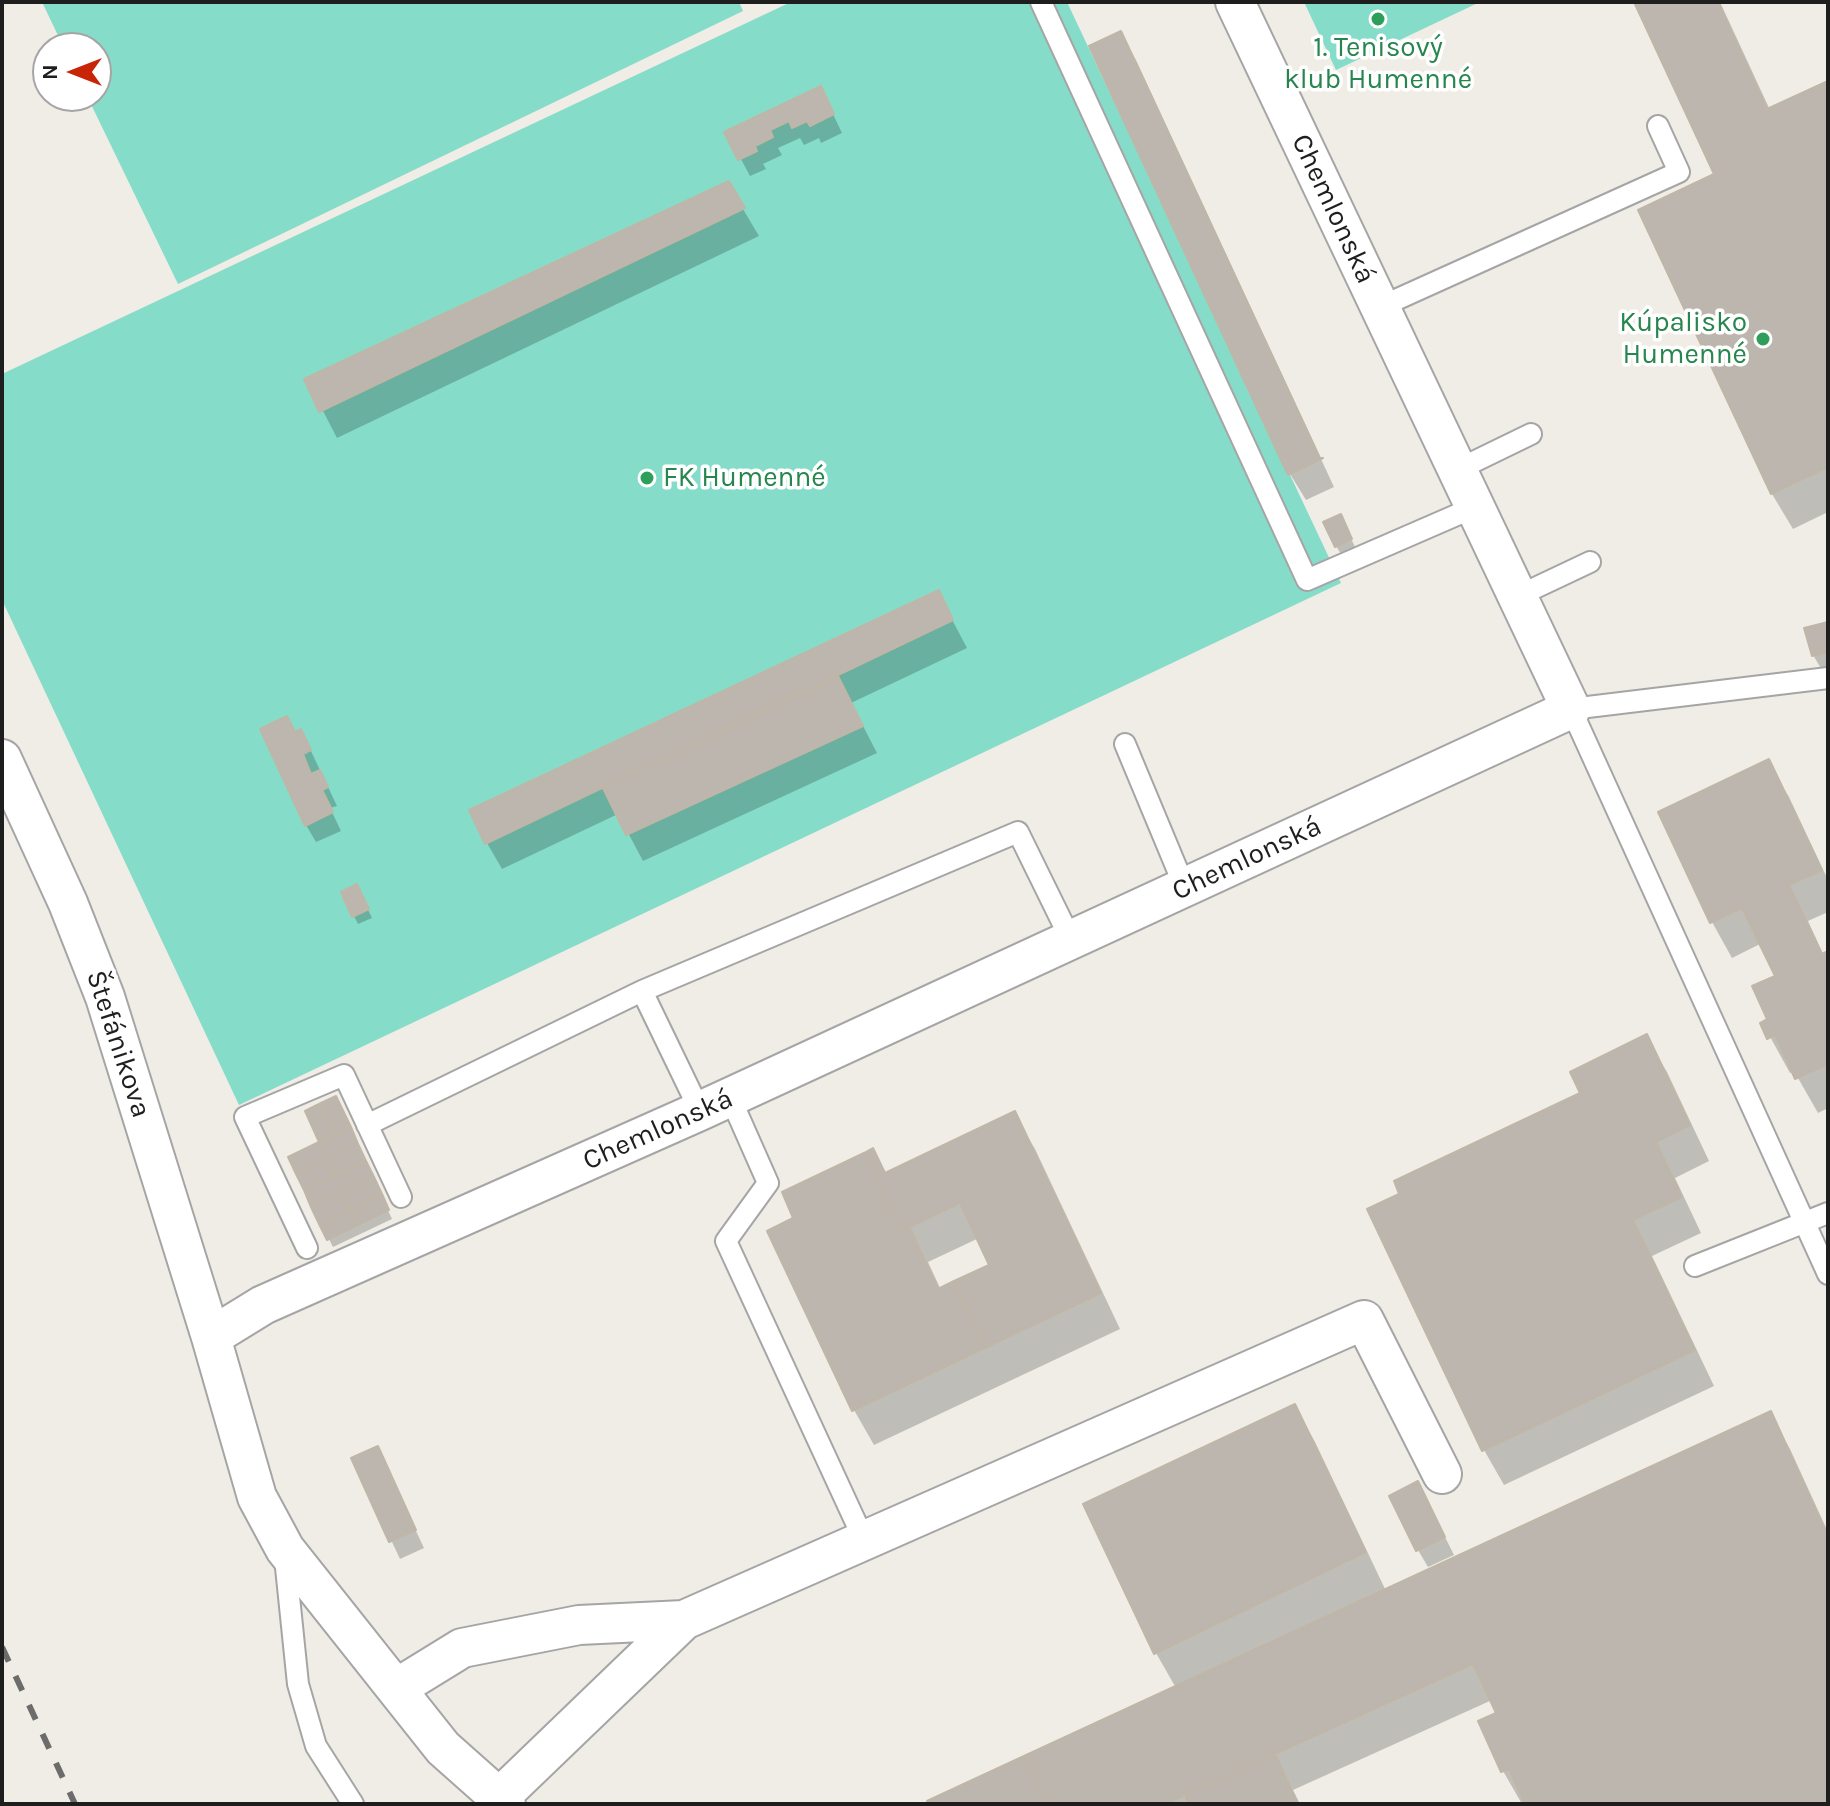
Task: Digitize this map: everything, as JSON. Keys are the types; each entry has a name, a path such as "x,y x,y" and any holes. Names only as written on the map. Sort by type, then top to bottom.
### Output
{"street":[{"name":"Chemlonská","path":"211,1337 263,1305 715,1104 1571,709 1235,2"},
{"name":"Štefánikova","path":"2,759 68,903 105,997 211,1337 257,1497 285,1549 443,1748 503,1801"},
{"path":"503,1801 684,1620 1364,1320 1442,1474"},
{"path":"397,1688 462,1648 579,1625 684,1620"}],"lane":[{"path":"1041,2 1307,580 1475,507"},
{"path":"1380,307 1679,172 1658,126"},
{"path":"1457,470 1531,434"},
{"path":"1516,597 1590,562"},
{"path":"1828,678 1571,709 1828,1274"},
{"path":"1125,744 1185,888"},
{"path":"367,1125 642,991 1018,832 1071,940"},
{"path":"642,991 768,1183 726,1241 864,1540"},
{"path":"307,1248 245,1117 344,1075 401,1197"},
{"path":"1695,1266 1828,1213"},
{"path":"285,1549 298,1684 316,1746 353,1804"}],"shaded area":[{"path":"42,2 739,2 743,11 178,284 95,112 112,112 112,32 56,32"},
{"name":"FK Humenné","path":"791,2 1067,2 1341,583 239,1105 2,600 2,374"},
{"name":"1. Tenisový klub Humenné","path":"1304,2 1480,2 1336,70"}],"building":[{"name":"Kúpalisko Humenné","path":"1634,2 1718,2 1767,109 1828,81 1828,467 1771,494 1638,210 1714,174"},
{"path":"1121,31 1320,458 1323,458 1288,475 1089,46"},
{"path":"821,86 834,114 810,126 807,121 792,128 789,121 770,130 773,137 755,146 757,151 738,160 724,132"},
{"path":"729,181 745,208 319,412 304,379"},
{"path":"1341,514 1352,539 1335,547 1323,522"},
{"path":"939,590 953,620 485,844 469,810"},
{"path":"1828,622 1828,652 1812,656 1804,628"},
{"path":"838,676 863,726 626,835 603,788"},
{"path":"287,716 295,732 301,729 311,750 303,754 311,774 320,770 328,787 322,790 333,812 305,826 260,729"},
{"path":"1769,759 1822,870 1789,885 1822,954 1828,951 1828,1064 1795,1079 1775,1035 1767,1039 1760,1023 1767,1019 1752,986 1775,976 1742,908 1710,923 1658,812"},
{"path":"357,884 369,909 352,917 341,892"},
{"path":"1647,1034 1690,1125 1656,1142 1682,1197 1633,1220 1695,1350 1482,1451 1367,1209 1399,1194 1394,1181 1580,1093 1570,1072"},
{"path":"336,1096 351,1127 336,1135 321,1103"},
{"path":"321,1103 336,1135 319,1142 305,1111"},
{"path":"1015,1111 1101,1293 985,1348 954,1281 989,1265 960,1203 901,1231 864,1153 873,1148 885,1173"},
{"path":"351,1127 358,1144 327,1159 319,1142"},
{"path":"319,1142 327,1159 296,1174 288,1157"},
{"path":"358,1144 366,1161 334,1176 327,1159"},
{"path":"864,1153 901,1231 909,1226 938,1289 954,1281 985,1348 852,1411 767,1231 793,1218 782,1192"},
{"path":"327,1159 334,1176 304,1190 296,1174"},
{"path":"366,1161 374,1177 343,1192 334,1176"},
{"path":"334,1176 343,1192 311,1207 304,1190"},
{"path":"374,1177 382,1194 351,1209 343,1192"},
{"path":"343,1192 351,1209 319,1224 311,1207"},
{"path":"382,1194 389,1210 358,1225 351,1209"},
{"path":"351,1209 358,1225 327,1240 319,1224"},
{"path":"1295,1404 1366,1552 1154,1654 1083,1504"},
{"path":"1771,1411 1828,1537 1828,1804 1525,1804 1509,1769 1501,1772 1478,1721 1496,1713 1473,1664 1165,1804 1047,1804 1024,1756"},
{"path":"378,1446 416,1530 389,1542 351,1458"},
{"path":"1418,1481 1445,1537 1416,1551 1389,1496"},
{"path":"1275,1754 1298,1804 1189,1804 1185,1795"},
{"path":"1024,1756 1047,1804 929,1804 927,1801"}],"railway":[{"path":"2,1647 75,1804"}],"place":[{"name":"1. Tenisový klub Humenné","path":"1378,19"},
{"name":"Kúpalisko Humenné","path":"1763,339"},
{"name":"FK Humenné","path":"647,478"}]}
